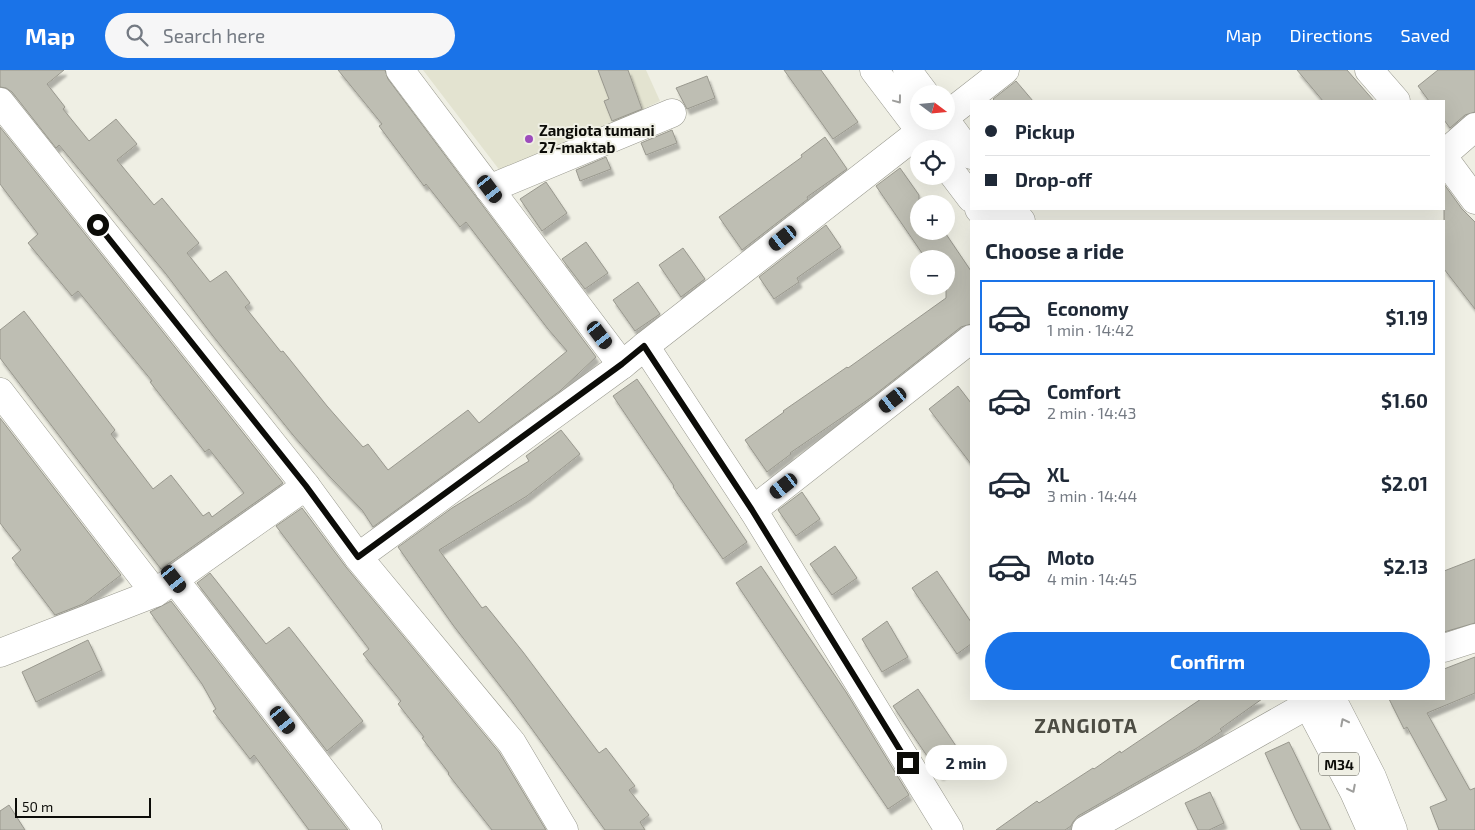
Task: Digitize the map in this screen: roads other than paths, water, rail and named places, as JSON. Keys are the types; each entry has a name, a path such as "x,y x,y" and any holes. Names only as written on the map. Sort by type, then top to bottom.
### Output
{"street":[{"path":"400,70 622,364"},
{"path":"874,70 928,140"},
{"path":"907,70 918,85"},
{"path":"955,109 1006,70"},
{"path":"1369,70 1395,100"},
{"path":"0,102 306,486 358,557 512,743 564,830"},
{"path":"490,189 672,113"},
{"path":"1445,153 1475,127"},
{"path":"953,130 970,154"},
{"path":"358,557 910,153"},
{"path":"1445,159 1475,200"},
{"path":"955,177 970,197"},
{"path":"752,510 970,340"},
{"path":"644,346 752,510 949,830"},
{"path":"0,392 165,586 368,830"},
{"path":"0,653 165,586 306,486"},
{"path":"1445,648 1475,638"},
{"path":"1086,830 1316,700"},
{"name":"M34","path":"1316,700 1371,830"},
{"name":"M34","path":"1316,700 1372,777 1393,830"}],"place":[{"name":"Zangiota tumani 27-maktab","path":"529,139"}],"district":[{"name":"ZANGIOTA","path":"1086,725"}]}
